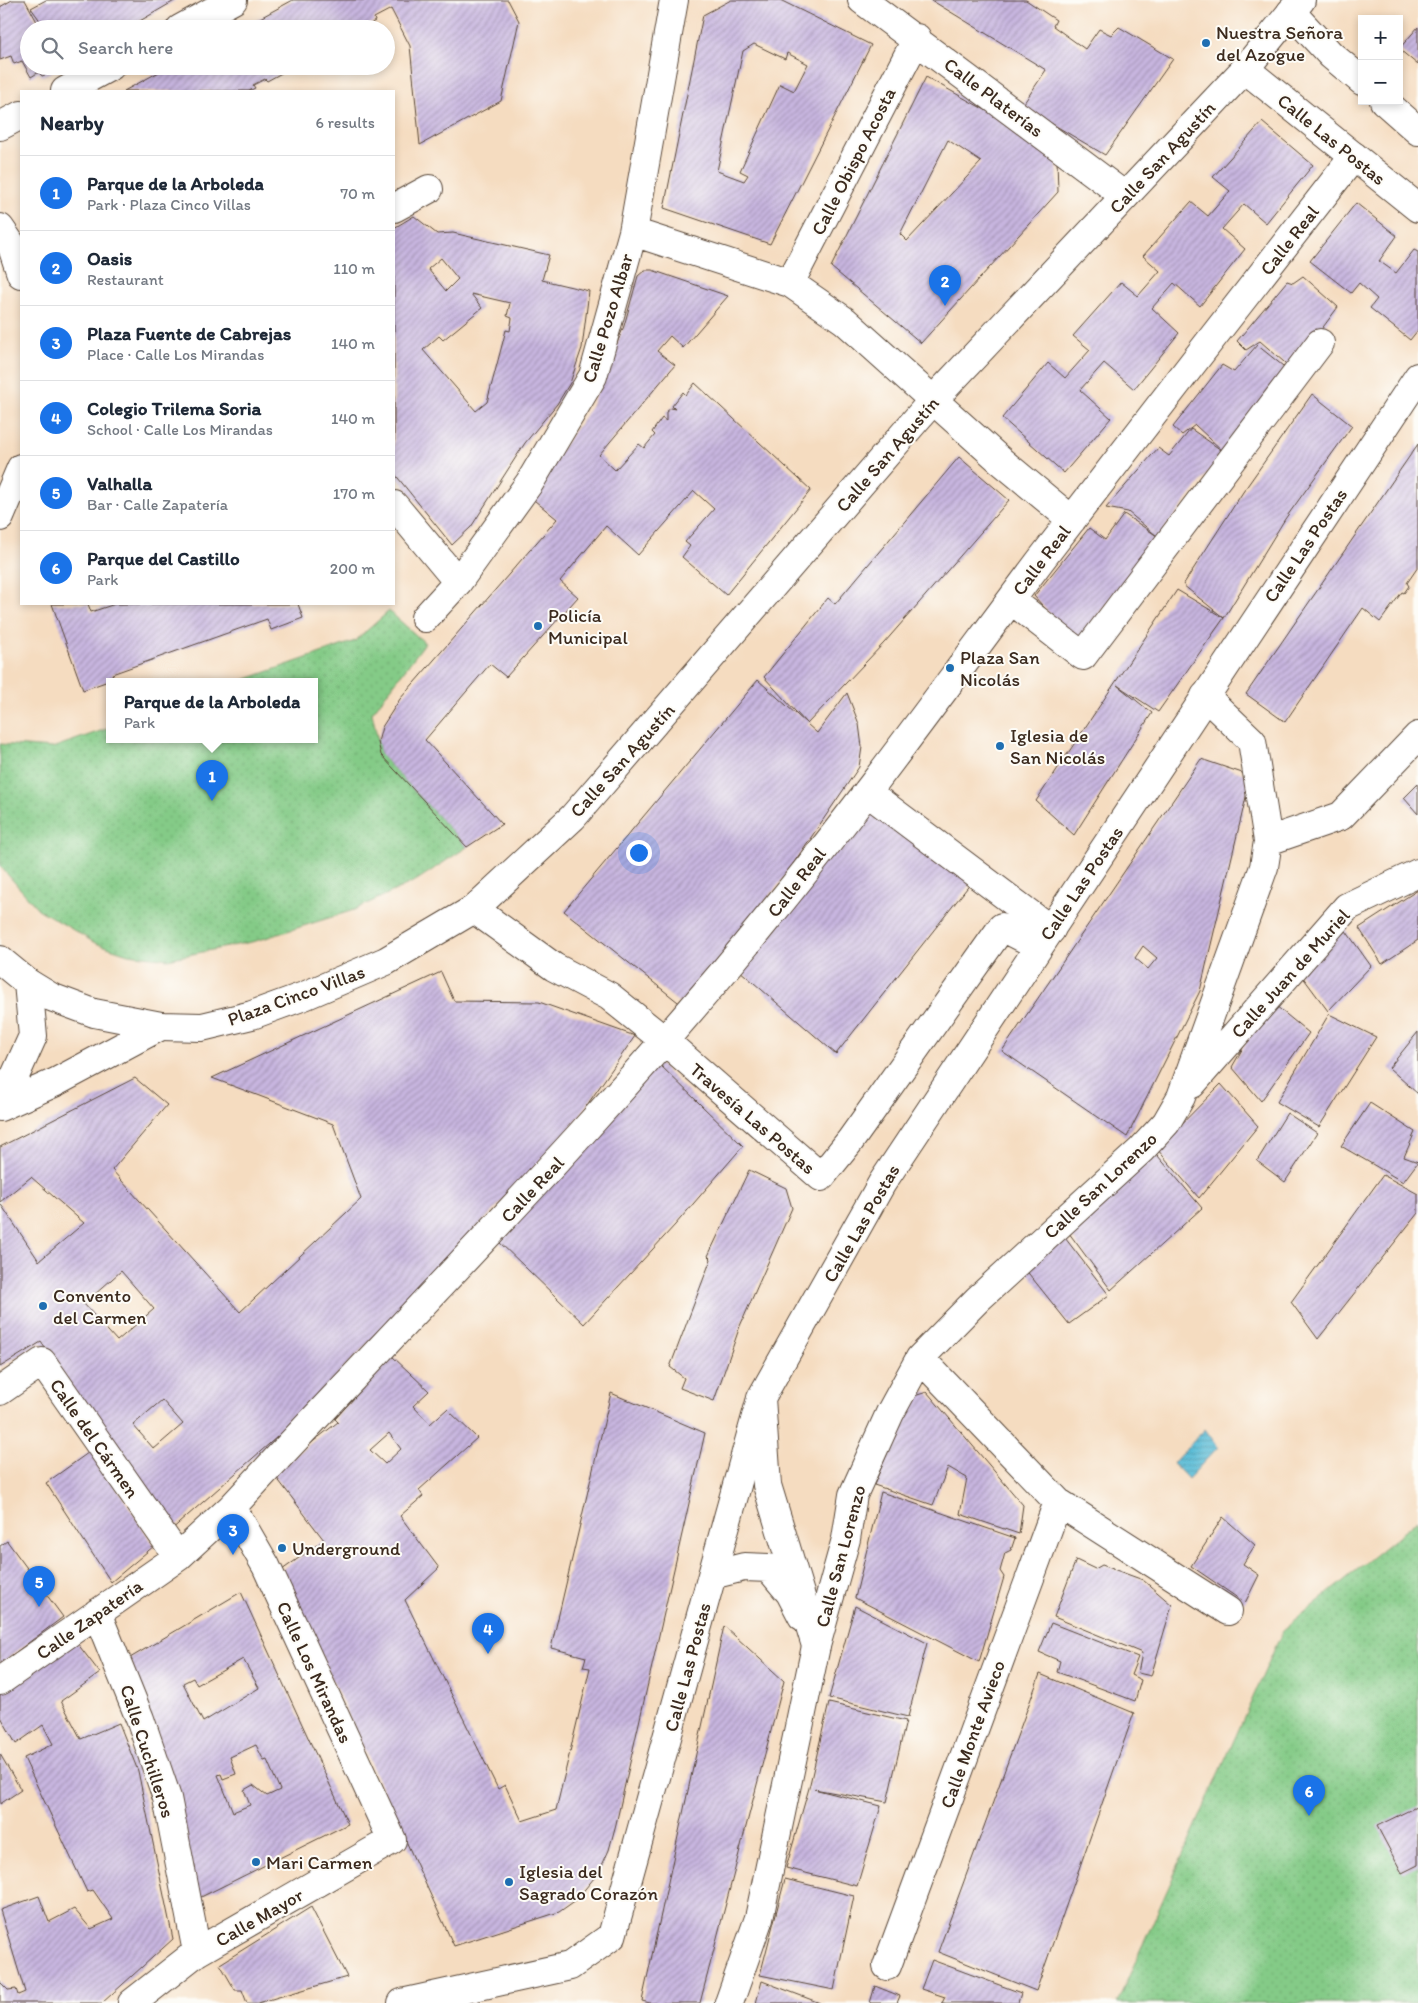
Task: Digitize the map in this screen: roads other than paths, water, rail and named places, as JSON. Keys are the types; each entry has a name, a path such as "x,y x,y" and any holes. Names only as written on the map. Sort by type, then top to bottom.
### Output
{"street":[{"path":"196,20 233,0"},
{"name":"Calle Pozo Albar","path":"425,618 458,582 530,482 593,376 633,232 674,0"},
{"name":"Calle Platerías","path":"862,0 917,38 1125,196"},
{"path":"1296,6 1331,55 1358,78"},
{"name":"Calle San Agustín","path":"474,909 573,817 934,400 1245,69 1296,6"},
{"name":"Calle Obispo Acosta","path":"790,283 917,38"},
{"name":"Calle Las Postas","path":"1245,69 1418,208"},
{"path":"67,90 94,75"},
{"path":"1389,105 1418,131"},
{"path":"0,126 20,116"},
{"name":"Calle Real","path":"178,1557 232,1506 557,1163 665,1041 766,920 867,792 1072,520 1354,156"},
{"path":"395,207 429,189"},
{"path":"0,228 11,244 20,271"},
{"path":"633,232 790,283 845,321 1001,461 1072,520"},
{"path":"1011,600 1082,656 1320,344"},
{"name":"Calle Las Postas","path":"402,2003 570,1966 612,1936 761,1398 882,1183 1418,377"},
{"path":"0,517 20,470"},
{"path":"395,506 458,582"},
{"name":"Calle San Lorenzo","path":"729,2003 759,1918 816,1646 846,1539 853,1495 890,1413 920,1358 978,1299 1141,1150 1166,1123 1181,1097 1264,867 1268,841 1252,741 1205,696"},
{"path":"1268,841 1341,816 1418,736"},
{"path":"867,792 1045,938"},
{"name":"Calle Juan de Muriel","path":"1181,1097 1347,906 1418,873"},
{"name":"Plaza Cinco Villas","path":"0,960 28,983 51,998 94,1013 161,1026 202,1028 252,1015 304,996 386,961 474,909"},
{"name":"Travesía Las Postas","path":"474,909 554,967 609,996 665,1041 821,1177 850,1141 1002,927 1045,938"},
{"path":"0,1092 15,1076 33,1036 28,983"},
{"path":"0,1107 56,1082 161,1026"},
{"path":"920,1358 1058,1502 1228,1611"},
{"name":"Calle del Cármen","path":"0,1391 42,1362 178,1557"},
{"path":"761,1398 767,1485 816,1646"},
{"name":"Calle Monte Avieco","path":"886,1966 1058,1502"},
{"name":"Calle Los Mirandas","path":"232,1506 266,1566 392,1840"},
{"name":"Calle Zapatería","path":"0,1681 178,1557"},
{"name":"Calle San Lorenzo","path":"712,1575 744,1567 769,1568 790,1593 816,1646"},
{"name":"Calle Cuchilleros","path":"97,1613 140,1719 167,1798 197,1952"},
{"name":"Calle Mayor","path":"132,2003 197,1952 392,1840"}],"water":[{"path":"1205,1429 1218,1447 1188,1479 1173,1463"}],"place":[{"name":"Nuestra Señora del Azogue","path":"1206,43"},
{"name":"Oasis","path":"945,306"},
{"name":"Policía Municipal","path":"538,626"},
{"name":"Plaza San Nicolás","path":"950,668"},
{"name":"Iglesia de San Nicolás","path":"1000,746"},
{"name":"Parque de la Arboleda","path":"212,801"},
{"name":"Convento del Carmen","path":"43,1306"},
{"name":"Underground","path":"282,1548"},
{"name":"Plaza Fuente de Cabrejas","path":"233,1555"},
{"name":"Valhalla","path":"39,1607"},
{"name":"Colegio Trilema Soria","path":"488,1654"},
{"name":"Parque del Castillo","path":"1309,1816"},
{"name":"Mari Carmen","path":"256,1862"},
{"name":"Iglesia del Sagrado Corazón","path":"509,1882"}]}
